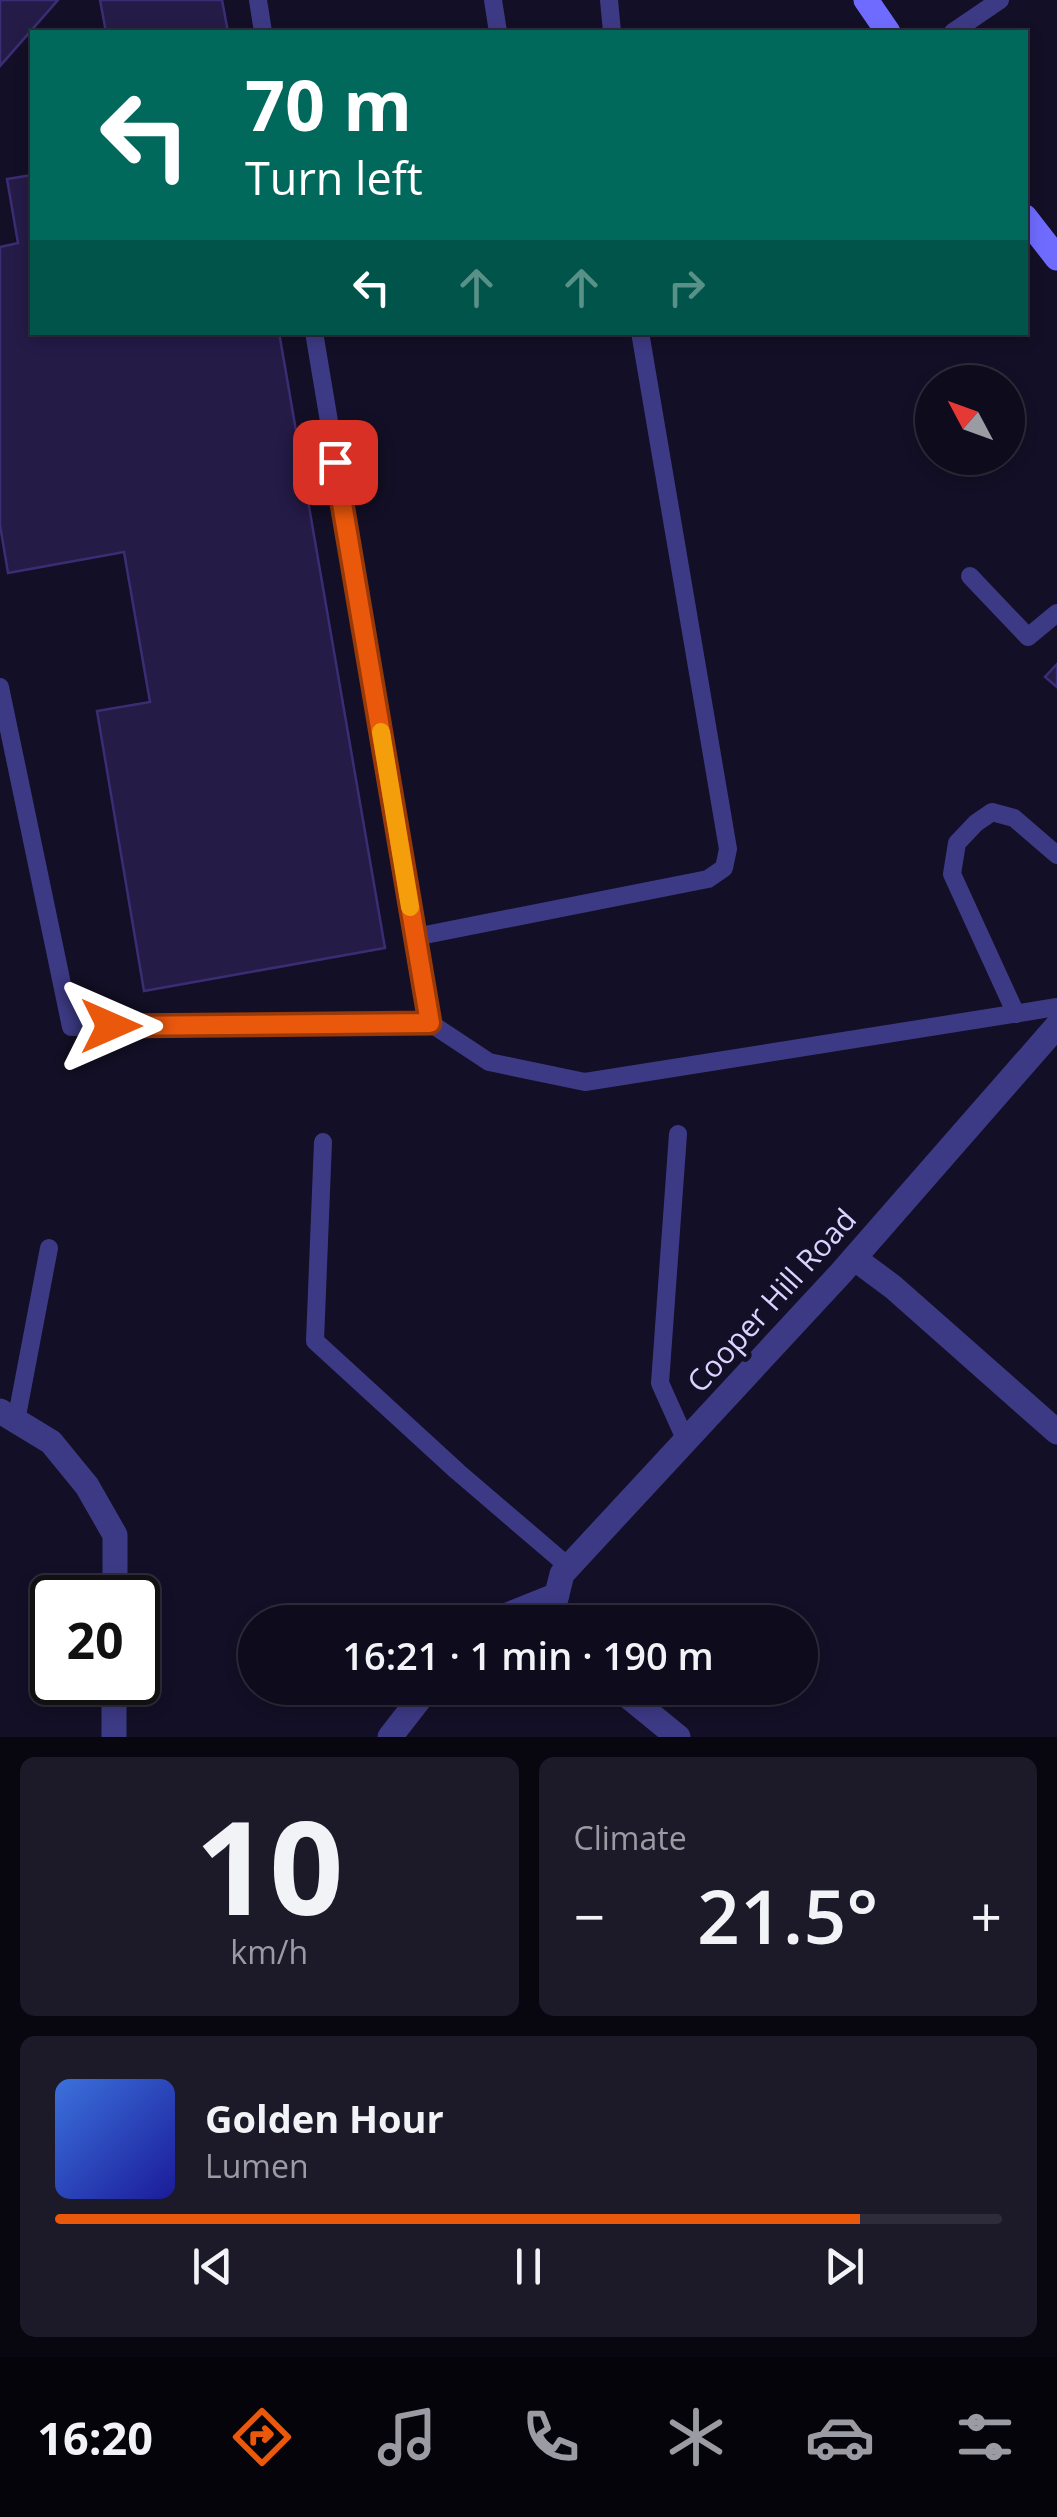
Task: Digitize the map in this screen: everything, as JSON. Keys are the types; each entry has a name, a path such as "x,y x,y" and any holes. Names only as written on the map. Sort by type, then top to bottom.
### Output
{"main road":[{"path":"866,0 887,30"},
{"path":"1028,221 1057,258"}],"street":[{"name":"Cooper Hill Road","path":"554,1605 562,1574 854,1258 1057,1026"},
{"path":"854,1258 893,1287 1057,1432"},
{"path":"8,1416 51,1442 87,1486 115,1535 115,1575"},
{"path":"532,1605 557,1595"},
{"path":"114,1705 114,1737"},
{"path":"390,1737 415,1705"},
{"path":"639,1705 678,1737"}],"lane":[{"path":"258,0 263,30"},
{"path":"493,0 498,30"},
{"path":"610,0 612,30"},
{"path":"956,30 1000,0"},
{"path":"315,335 430,1023"},
{"path":"415,937 708,879 724,868 728,848 641,335"},
{"path":"970,576 1028,638 1057,612"},
{"path":"0,688 71,1027 430,1023 489,1062 585,1082 1057,1007"},
{"path":"1016,1014 952,874 957,843 976,822 992,812 1014,818 1057,854"},
{"path":"678,1134 660,1383 686,1442"},
{"path":"322,1142 315,1341 569,1567"},
{"path":"8,1416 49,1248"}],"building":[{"path":"0,0 58,0 30,30 0,66"},
{"path":"100,0 222,0 228,30 106,30"},
{"path":"30,175 30,335 280,335 385,948 144,991 97,711 150,702 124,552 8,573 0,525 0,247 18,243 7,179"},
{"path":"1057,664 1057,687 1045,677"}],"slow traffic":[{"path":"381,732 410,907"}],"route":[{"path":"111,1026 430,1023 335,462"}]}
